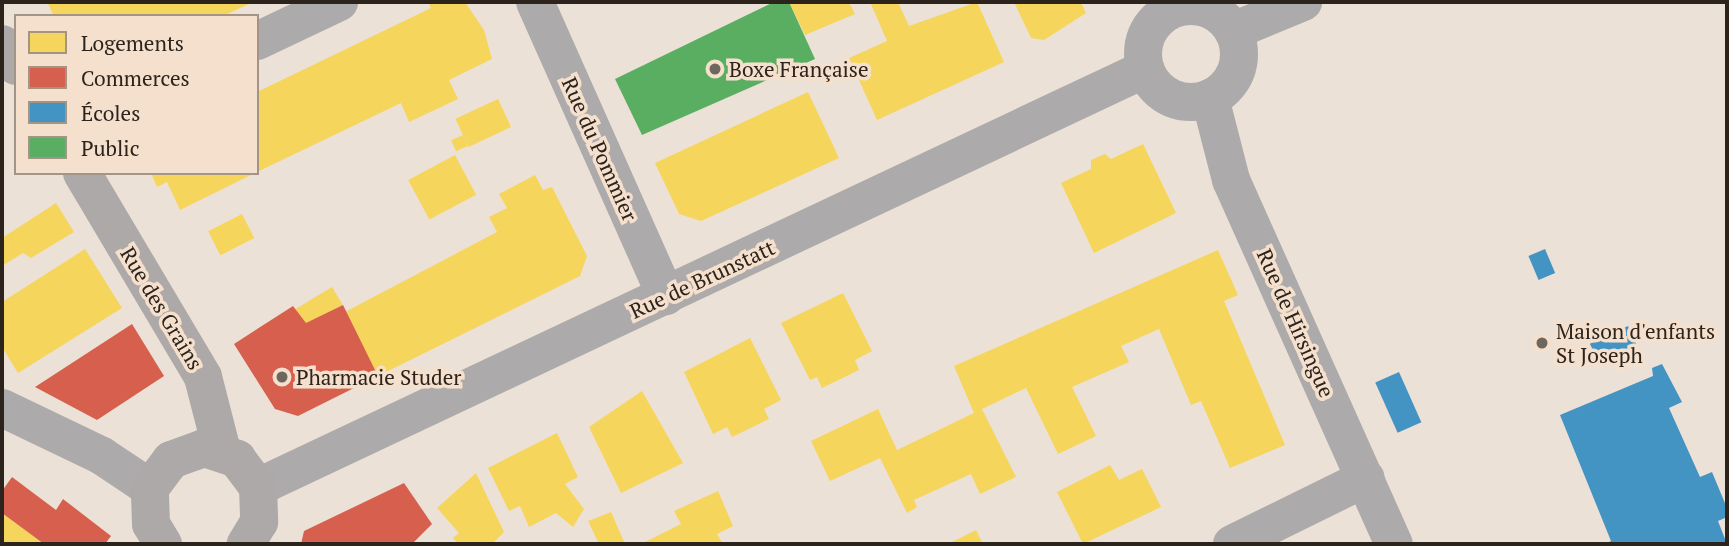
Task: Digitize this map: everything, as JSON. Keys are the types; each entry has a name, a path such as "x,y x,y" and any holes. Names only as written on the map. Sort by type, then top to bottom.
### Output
{"street":[{"path":"259,40 339,2"},
{"name":"Rue du Pommier","path":"535,2 666,296"},
{"path":"1233,30 1303,2"},
{"path":"1169,6 1213,10 1233,30 1238,62 1233,77 1210,98 1178,100 1164,93 1145,69 1144,41 1169,6"},
{"path":"2,44 14,63"},
{"name":"Rue de Brunstatt","path":"258,487 1145,69"},
{"name":"Rue de Hirsingue","path":"1210,98 1231,180 1394,544"},
{"name":"Rue des Grains","path":"83,175 203,377 222,451"},
{"path":"2,408 102,456 150,488"},
{"path":"163,544 151,524 150,488 158,472 186,451 222,451 237,459 258,487 259,522 246,544"},
{"path":"1232,544 1366,478"}],"building: Logements":[{"path":"47,2 253,2 227,14 53,14"},
{"path":"428,2 465,2 484,30 492,59 449,80 458,99 409,122 401,103 259,171 259,91 431,8"},
{"path":"789,2 849,2 855,14 805,35"},
{"path":"870,2 898,2 909,26 977,2 1004,62 877,120 849,58 887,41"},
{"path":"1014,2 1081,2 1086,13 1044,40 1031,38"},
{"path":"808,92 839,158 701,221 679,214 655,163"},
{"path":"498,99 511,127 469,147 455,119"},
{"path":"463,135 468,146 456,151 451,140"},
{"path":"1143,144 1176,213 1094,253 1061,183 1091,169 1091,160 1105,154 1111,159"},
{"path":"455,155 476,195 429,220 408,180"},
{"path":"152,175 251,175 180,210 167,182 157,187"},
{"path":"535,175 543,190 552,187 587,256 580,276 378,376 345,312 497,232 489,217 507,208 499,194"},
{"path":"56,203 74,232 31,258 23,253 2,266 2,238"},
{"path":"242,214 254,238 220,255 208,231"},
{"path":"85,249 122,308 18,373 2,347 2,302"},
{"path":"1218,250 1238,295 1224,301 1285,445 1230,468 1201,401 1191,405 1159,329 1121,346 1129,362 1072,387 1096,436 1058,454 1026,388 982,409 1016,477 980,494 971,474 914,500 917,507 907,513 880,458 830,481 811,441 878,409 897,450 974,413 954,366"},
{"path":"332,287 343,305 306,327 295,309"},
{"path":"843,293 872,351 855,360 859,370 822,388 817,377 810,380 781,323"},
{"path":"750,338 781,400 764,409 769,419 732,437 727,427 713,434 684,372"},
{"path":"642,391 683,463 621,493 589,427"},
{"path":"557,433 578,477 565,484 584,509 573,527 556,513 529,527 520,506 509,511 488,468"},
{"path":"1110,465 1119,480 1142,469 1161,507 1083,544 1057,492"},
{"path":"476,473 504,532 492,544 458,544 453,538 459,533 437,508"},
{"path":"718,491 733,526 717,534 723,544 641,544 681,524 674,511"},
{"path":"611,512 625,544 599,544 588,521"},
{"path":"2,513 44,544 2,544"},
{"path":"976,530 983,544 948,544"}],"building: Commerces":[{"path":"343,305 378,376 298,416 275,409 234,344 293,306 306,323"},
{"path":"132,324 164,376 97,420 35,387"},
{"path":"12,477 56,510 63,499 111,536 105,544 44,544 2,513 2,491"},
{"path":"404,483 432,524 412,544 301,544 304,531"}],"building: Écoles":[{"path":"1545,249 1555,273 1539,280 1528,256"},
{"path":"1628,326 1637,345 1599,363 1590,344"},
{"path":"1662,364 1682,402 1669,408 1700,477 1712,472 1727,508 1727,517 1718,521 1727,544 1605,544 1611,541 1560,415 1653,376 1652,368"},
{"path":"1399,372 1421,422 1398,433 1375,383"}],"building: Public":[{"name":"Boxe Française","path":"774,2 789,2 815,59 642,135 615,79"}],"place":[{"name":"Boxe Française","path":"715,69"},
{"name":"Maison d'enfants St Joseph","path":"1542,343"},
{"name":"Pharmacie Studer","path":"282,377"}]}
